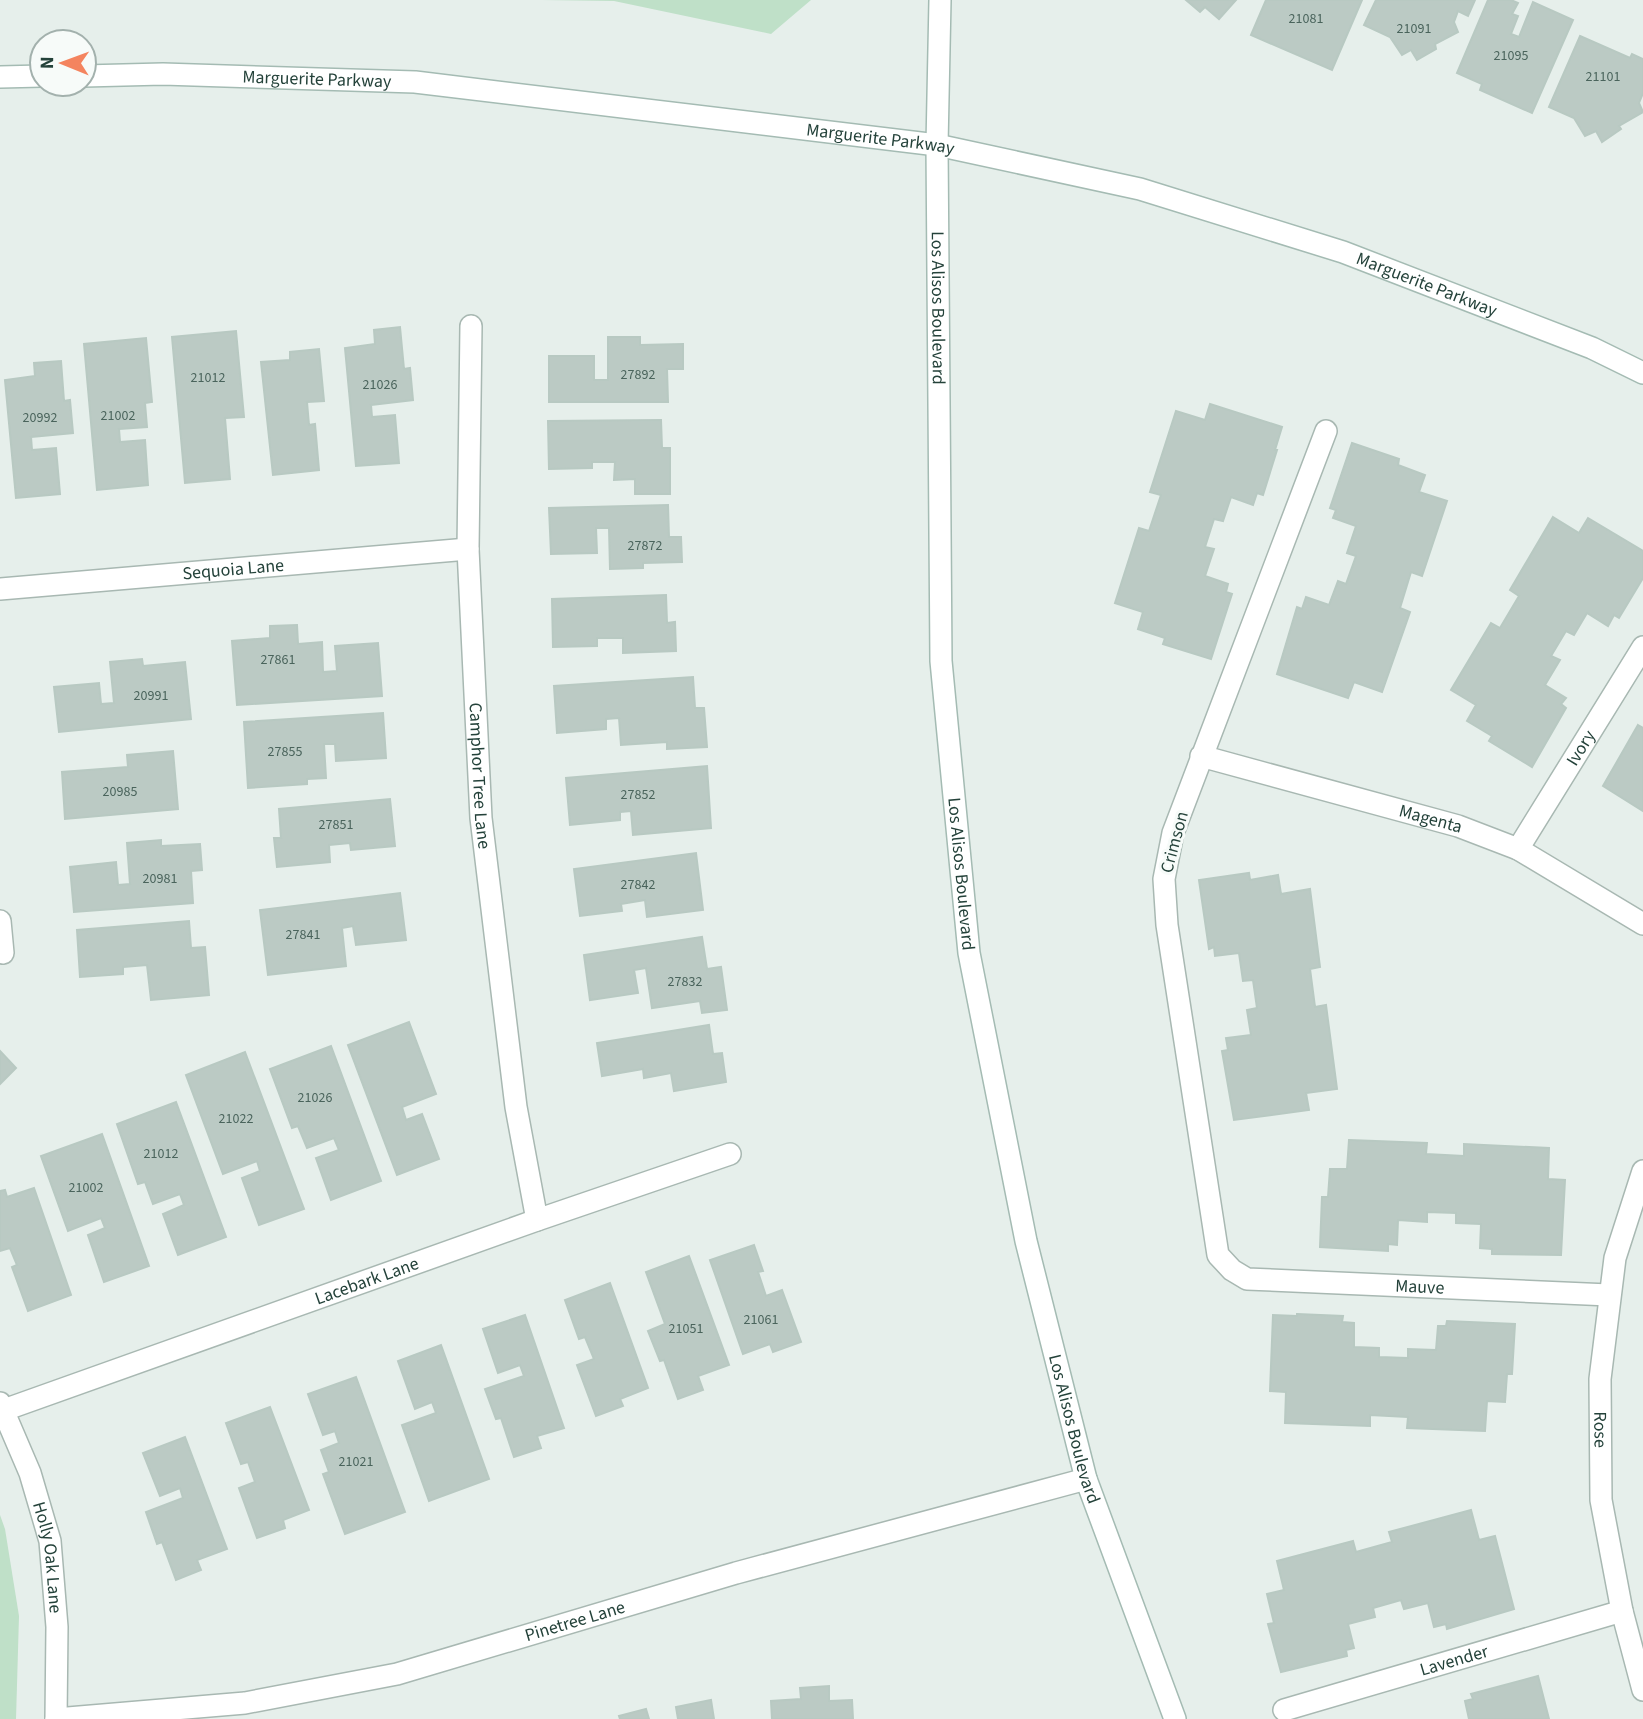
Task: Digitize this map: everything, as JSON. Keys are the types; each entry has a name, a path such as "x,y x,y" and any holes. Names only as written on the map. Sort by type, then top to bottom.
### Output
{"street":[{"name":"Los Alisos Boulevard","path":"940,0 937,145 941,661 969,953 1026,1241 1086,1479 1175,1719"},
{"name":"Marguerite Parkway","path":"98,76 163,74 415,82 937,145 1140,189 1343,252 1592,348 1643,373"},
{"path":"0,77 28,76"},
{"name":"Camphor Tree Lane","path":"471,326 468,549 481,818 516,1107 537,1220"},
{"name":"Crimson","path":"1232,1270 1218,1255 1166,914 1164,879 1173,833 1326,431"},
{"name":"Sequoia Lane","path":"0,589 468,549"},
{"name":"Ivory","path":"1518,849 1643,647"},
{"name":"Magenta","path":"1201,757 1458,826 1518,849 1643,924"},
{"path":"0,921 3,953"},
{"name":"Lacebark Lane","path":"2,1407 730,1154"},
{"name":"Rose","path":"1643,1171 1615,1258 1600,1379 1601,1500 1622,1611 1643,1690"},
{"name":"Mauve","path":"1232,1270 1247,1279 1609,1295"},
{"name":"Holly Oak Lane","path":"2,1407 30,1474 50,1541 57,1628 56,1719"},
{"name":"Pinetree Lane","path":"56,1719 245,1703 397,1674 736,1573 1086,1479"},
{"name":"Lavender","path":"1284,1710 1622,1611"}],"green space":[{"path":"542,0 811,0 771,34 614,1"},
{"path":"0,1515 5,1529 19,1616 16,1719 0,1719"}],"building":[{"path":"1186,0 1236,0 1219,19 1205,7 1200,12"},
{"path":"1266,0 1362,0 1332,70 1251,35"},
{"path":"1376,0 1475,0 1468,16 1458,11 1454,22 1458,32 1435,44 1436,49 1417,60 1411,50 1402,55 1390,37 1364,25"},
{"path":"1488,0 1511,0 1518,3 1512,14 1518,16 1511,34 1519,37 1533,2 1573,20 1532,113 1480,90 1482,84 1457,73"},
{"path":"1580,36 1630,58 1632,54 1643,59 1643,93 1639,103 1643,112 1619,126 1621,129 1602,142 1596,131 1585,136 1574,118 1549,107"},
{"path":"400,327 404,369 410,368 413,400 371,405 372,417 395,415 399,463 356,466 345,348 375,344 374,330"},
{"path":"236,331 244,417 225,418 230,479 185,483 172,337"},
{"path":"608,337 640,337 640,345 683,344 683,369 667,369 668,402 549,402 549,356 594,356 594,380 608,380"},
{"path":"146,338 152,402 145,403 147,427 119,429 120,442 145,440 148,485 97,490 84,344"},
{"path":"319,349 324,401 307,402 309,425 315,424 319,470 273,475 261,362 290,360 290,352"},
{"path":"61,361 64,401 70,400 73,433 31,437 32,450 56,448 60,494 16,498 5,380 35,376 34,363"},
{"path":"1210,404 1282,427 1263,495 1257,493 1253,505 1231,497 1223,521 1214,519 1205,547 1214,549 1205,576 1228,584 1226,592 1232,594 1211,659 1163,644 1165,638 1138,629 1143,612 1115,603 1139,528 1149,531 1161,495 1150,492 1176,411 1205,420"},
{"path":"661,420 662,448 670,448 670,494 635,494 635,479 614,480 615,462 592,462 592,468 549,469 548,421"},
{"path":"1352,443 1399,459 1398,465 1425,475 1419,492 1447,501 1422,576 1411,572 1400,608 1410,612 1382,692 1354,682 1348,698 1277,674 1297,607 1302,609 1306,597 1329,605 1338,581 1346,584 1356,556 1347,553 1356,526 1333,518 1336,510 1330,508"},
{"path":"668,505 669,537 681,537 682,562 643,563 643,568 610,569 609,528 596,528 597,553 551,554 549,508"},
{"path":"1553,517 1579,533 1588,518 1643,551 1643,578 1619,618 1614,615 1608,626 1587,613 1574,635 1566,631 1551,656 1560,660 1545,685 1566,698 1561,704 1566,708 1532,767 1489,741 1492,736 1467,721 1476,705 1451,690 1491,623 1500,628 1519,596 1510,590"},
{"path":"666,595 667,623 675,622 676,651 623,653 623,638 597,638 597,646 553,647 552,599"},
{"path":"297,625 298,644 322,642 323,672 337,671 335,646 378,643 382,696 237,705 232,641 270,638 270,626"},
{"path":"142,659 143,666 185,662 191,719 59,732 54,687 99,683 101,704 114,703 110,662"},
{"path":"693,677 695,708 704,708 707,747 667,749 667,742 621,745 619,718 606,719 606,729 557,733 554,686"},
{"path":"383,713 386,758 336,761 335,744 324,744 326,778 307,779 307,784 248,788 244,722"},
{"path":"1638,725 1643,728 1643,811 1603,786"},
{"path":"173,751 178,809 65,819 62,772 128,767 127,755"},
{"path":"707,766 711,828 633,835 631,811 620,812 620,820 570,825 566,778"},
{"path":"390,799 395,846 351,850 350,843 329,845 330,862 277,867 274,838 281,838 279,809"},
{"path":"161,840 161,846 200,844 202,870 191,871 193,903 74,912 70,867 116,862 118,885 130,884 127,843"},
{"path":"696,853 703,910 647,917 645,900 621,904 622,911 580,916 574,869"},
{"path":"1249,873 1250,880 1278,875 1281,894 1310,889 1320,967 1310,969 1315,1007 1326,1005 1337,1089 1306,1093 1309,1110 1234,1120 1222,1051 1228,1050 1226,1038 1251,1035 1247,1010 1257,1008 1253,980 1243,981 1239,953 1215,956 1214,947 1209,949 1199,880"},
{"path":"400,893 406,940 356,945 353,926 342,928 346,966 268,975 260,910"},
{"path":"189,921 191,948 205,947 209,995 151,1000 147,965 123,967 123,974 80,977 77,930"},
{"path":"702,937 707,969 721,967 727,1010 702,1013 700,1001 652,1008 646,968 634,970 638,993 590,1000 584,955"},
{"path":"409,1022 436,1094 402,1107 406,1120 422,1114 439,1159 397,1175 348,1045"},
{"path":"709,1025 713,1054 722,1053 726,1082 674,1091 671,1073 644,1078 643,1069 602,1076 597,1043"},
{"path":"331,1046 381,1181 331,1200 316,1158 339,1150 334,1138 307,1148 298,1126 292,1128 270,1069"},
{"path":"0,1051 16,1068 0,1084"},
{"path":"245,1052 304,1209 259,1225 242,1178 260,1171 257,1161 223,1174 186,1075"},
{"path":"176,1102 226,1237 178,1255 163,1214 184,1205 180,1194 153,1204 145,1182 138,1184 117,1124"},
{"path":"102,1134 149,1266 104,1282 88,1235 105,1228 101,1218 68,1231 41,1156"},
{"path":"1349,1140 1427,1143 1426,1154 1464,1156 1464,1144 1549,1148 1548,1179 1565,1180 1561,1255 1492,1254 1492,1249 1480,1248 1481,1224 1456,1223 1456,1213 1427,1212 1427,1222 1398,1220 1397,1245 1388,1244 1388,1251 1320,1247 1322,1197 1328,1197 1330,1169 1347,1169"},
{"path":"34,1188 71,1295 28,1311 12,1267 17,1265 10,1248 0,1251 0,1191 5,1190 7,1197"},
{"path":"754,1245 763,1271 758,1272 766,1296 782,1290 801,1342 773,1352 770,1344 743,1354 710,1260"},
{"path":"689,1256 729,1365 698,1376 703,1390 678,1399 664,1360 660,1361 648,1331 665,1324 646,1272"},
{"path":"610,1283 648,1388 620,1399 623,1406 596,1416 577,1365 594,1359 585,1337 579,1339 565,1300"},
{"path":"525,1315 564,1428 537,1436 541,1448 514,1457 501,1418 496,1419 485,1389 524,1376 520,1365 498,1373 483,1329"},
{"path":"1273,1315 1343,1316 1342,1322 1354,1323 1354,1347 1379,1348 1379,1357 1408,1358 1408,1349 1436,1350 1438,1326 1446,1326 1447,1321 1515,1324 1512,1374 1507,1374 1505,1402 1487,1401 1485,1431 1407,1428 1408,1417 1370,1415 1370,1426 1285,1423 1286,1392 1270,1391"},
{"path":"441,1345 489,1479 429,1501 402,1425 436,1413 432,1402 415,1409 398,1361"},
{"path":"356,1377 405,1512 345,1534 323,1474 329,1472 321,1450 339,1443 335,1431 323,1435 308,1394"},
{"path":"270,1407 309,1510 283,1520 285,1528 257,1538 239,1488 255,1482 248,1462 241,1464 226,1423"},
{"path":"185,1437 227,1549 197,1560 201,1570 176,1580 162,1542 157,1544 146,1512 183,1498 180,1488 160,1496 143,1453"},
{"path":"1471,1510 1479,1540 1495,1536 1514,1609 1447,1629 1446,1624 1434,1627 1428,1603 1404,1609 1401,1600 1373,1608 1375,1617 1348,1624 1354,1648 1346,1650 1347,1656 1281,1672 1268,1624 1274,1623 1267,1594 1284,1590 1277,1561 1353,1541 1356,1552 1392,1542 1389,1532"},
{"path":"1538,1676 1549,1719 1469,1719 1465,1701 1473,1699 1471,1694"},
{"path":"829,1686 829,1701 852,1700 853,1719 772,1719 771,1701 801,1699 800,1688"},
{"path":"711,1700 714,1719 678,1719 676,1707"},
{"path":"646,1709 649,1719 620,1719 619,1716"}]}
